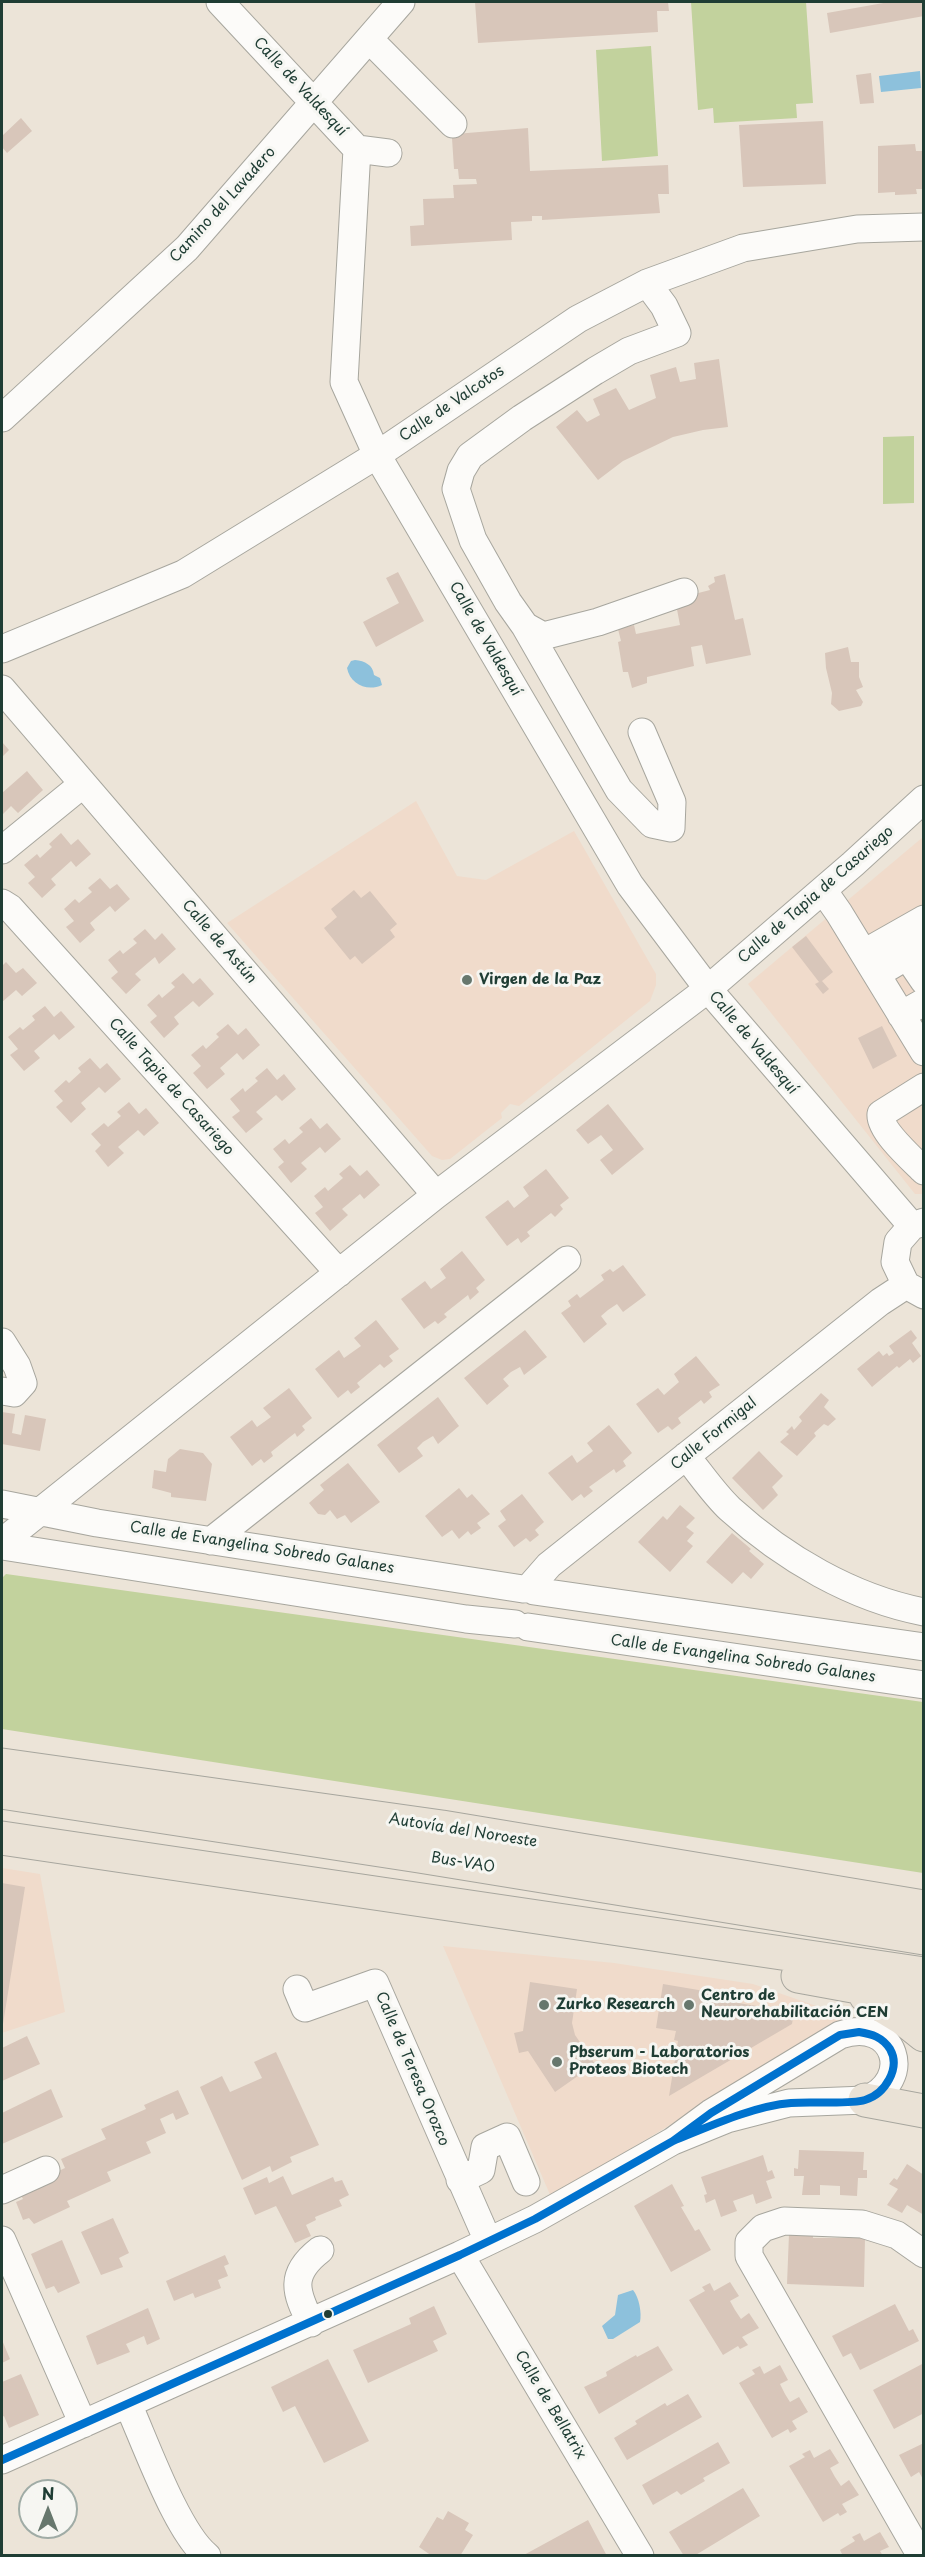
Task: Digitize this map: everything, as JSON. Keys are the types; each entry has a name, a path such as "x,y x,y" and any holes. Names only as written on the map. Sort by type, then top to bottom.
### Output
{"highway":[{"path":"2,1746 285,1790 360,1815"},
{"name":"Autovía del Noroeste","path":"2,1765 360,1815 924,1907"},
{"name":"Bus-VAO","path":"2,1792 440,1859 924,1938"},
{"path":"2,1813 924,1950"},
{"path":"2,1838 924,1974"},
{"path":"79,1849 337,1906 635,1948 924,1998"},
{"path":"885,1901 924,1899"},
{"path":"848,1986 904,2019 924,2035"},
{"path":"865,2100 924,2111"}],"street":[{"name":"Calle de Valdesquí","path":"220,2 315,101 357,149 344,382 377,455 630,885 708,989 918,1224"},
{"name":"Camino del Lavadero","path":"2,418 188,248 401,2"},
{"path":"369,39 453,124"},
{"path":"357,149 388,153"},
{"name":"Calle de Valcotos","path":"2,649 183,573 377,455 578,319 647,283 743,248 857,229 924,227"},
{"path":"642,732 672,802 671,828 652,824 619,790 473,540 456,489 461,471 470,456 478,449 629,351 677,333 664,306 647,283"},
{"path":"525,626 543,636 598,622 684,592"},
{"name":"Calle de Astún","path":"2,689 436,1195"},
{"path":"2,850 83,784"},
{"name":"Calle de Tapia de Casariego","path":"708,989 924,799"},
{"path":"823,890 871,964 913,1009 924,1052"},
{"name":"Calle Tapia de Casariego","path":"2,903 10,908 339,1273"},
{"path":"871,964 924,919"},
{"path":"871,964 915,951 924,981"},
{"path":"2,1542 436,1195 708,989"},
{"path":"924,1087 881,1114 880,1120 886,1131 924,1171"},
{"path":"915,1290 895,1262 898,1242 918,1224"},
{"path":"212,1541 567,1260"},
{"name":"Calle Formigal","path":"521,1626 507,1616 506,1604 512,1594 528,1589 549,1565 880,1302 915,1290"},
{"path":"2,1342 17,1366 23,1383 14,1393 2,1391"},
{"path":"686,1456 729,1508 783,1551 840,1584 907,1609 924,1612"},
{"name":"Calle de Evangelina Sobredo Galanes","path":"2,1504 38,1513 212,1541 924,1647"},
{"name":"Calle de Evangelina Sobredo Galanes","path":"2,1546 466,1619 924,1685"},
{"name":"Calle de Teresa Orozco","path":"297,1989 305,2008 375,1983 488,2241"},
{"path":"2,2460 311,2323 535,2219 673,2141 711,2112 840,2035 851,2031 871,2032 885,2039 892,2049 893,2072 887,2084 875,2096 865,2100 816,2100 757,2109 673,2141"},
{"path":"460,2180 481,2169 485,2147 507,2138 526,2182"},
{"path":"2,2190 46,2170"},
{"path":"921,2556 749,2256 749,2242 763,2228 784,2221 862,2224 897,2235 924,2254"},
{"path":"2,2240 83,2424"},
{"path":"311,2323 300,2301 297,2282 307,2260 320,2250"},
{"name":"Calle de Bellatrix","path":"460,2255 639,2556"},
{"path":"128,2404 183,2527 197,2548 207,2556"}],"shaded area":[{"name":"Virgen de la Paz","path":"416,801 457,876 486,880 574,831 656,974 656,985 650,1001 519,1106 510,1104 501,1113 502,1118 450,1159 442,1160 432,1156 227,923"},
{"path":"923,837 923,1194 915,1194 748,984"},
{"path":"2,1868 40,1874 65,2012 2,2033"},
{"path":"443,1946 614,1963 753,1984 848,2017 551,2197"}],"green space":[{"path":"691,2 806,2 813,103 796,104 797,118 714,123 713,108 698,110"},
{"path":"651,46 658,156 602,161 596,50"},
{"path":"914,436 914,503 883,504 883,437"},
{"path":"6,1574 923,1702 923,1873 2,1729 2,1578"}],"water":[{"path":"920,71 921,88 881,92 879,76"},
{"path":"355,660 370,666 374,675 380,678 382,685 371,688 355,682 347,668 351,661"},
{"path":"633,2290 640,2305 640,2322 613,2339 608,2339 602,2326 615,2315 618,2295"}],"building":[{"path":"475,2 668,2 669,11 657,11 658,32 478,43"},
{"path":"889,2 924,2 924,16 830,33 827,13"},
{"path":"871,73 874,103 860,104 856,75"},
{"path":"21,118 32,131 7,153 2,147 2,136"},
{"path":"823,121 826,184 743,187 739,125"},
{"path":"528,128 530,171 668,165 669,194 658,194 660,213 542,220 542,216 532,216 532,221 511,222 512,240 411,246 410,226 424,225 423,199 454,198 453,185 477,184 476,179 459,179 458,169 454,169 452,138 456,138 455,134"},
{"path":"915,144 916,151 924,151 924,189 916,189 917,194 878,193 878,146"},
{"path":"719,359 728,427 673,437 623,461 598,480 556,427 577,410 587,422 600,415 593,399 616,388 629,410 656,398 650,375 676,367 680,382 696,379 694,363"},
{"path":"398,572 424,621 376,647 363,622 399,603 386,578"},
{"path":"725,574 735,620 743,618 751,655 706,664 702,645 691,647 694,666 647,677 647,683 632,688 628,672 623,672 618,629 634,625 636,634 680,625 675,599 710,590 708,586 715,582 714,577"},
{"path":"848,647 851,662 859,662 859,677 863,687 856,690 863,702 861,706 839,711 831,704 832,693 825,653"},
{"path":"2,742 9,750 2,757"},
{"path":"27,771 43,790 18,813 11,806 2,815 2,793"},
{"path":"61,833 71,845 78,839 91,854 76,867 71,861 51,879 56,885 42,898 28,883 35,877 24,865 37,854 40,858 52,847 49,844"},
{"path":"100,878 110,889 117,884 130,899 115,912 110,906 90,923 95,930 80,943 66,927 74,921 64,909 75,899 79,903 92,892 88,888"},
{"path":"354,890 361,898 370,891 397,924 390,930 395,937 362,964 355,956 350,960 324,928 337,917 331,909"},
{"path":"145,929 155,940 162,933 176,949 159,964 155,957 135,974 141,980 126,994 111,978 118,972 108,960 120,950 123,954 137,943 133,939"},
{"path":"806,936 833,972 822,981 829,989 823,994 815,984 819,982 792,947"},
{"path":"6,962 16,973 23,968 37,983 22,996 16,990 2,1002 2,966"},
{"path":"183,973 193,984 200,978 214,994 199,1007 193,1001 174,1017 179,1024 164,1038 150,1022 157,1016 147,1005 159,994 162,998 175,987 171,983"},
{"path":"45,1006 54,1017 61,1011 75,1027 59,1040 54,1034 34,1051 40,1058 24,1071 10,1055 18,1049 8,1037 20,1027 23,1030 35,1020 32,1016"},
{"path":"228,1024 238,1035 246,1028 260,1045 243,1060 237,1053 220,1068 225,1074 207,1089 193,1073 201,1066 191,1055 203,1045 206,1049 219,1037 216,1034"},
{"path":"882,1026 897,1056 873,1069 858,1038"},
{"path":"90,1058 100,1069 107,1063 121,1079 105,1093 99,1087 81,1103 86,1109 71,1123 56,1107 63,1101 54,1091 66,1080 69,1083 81,1072 78,1068"},
{"path":"267,1068 277,1080 284,1074 296,1089 282,1101 276,1095 256,1112 263,1119 246,1133 232,1117 240,1111 230,1099 243,1088 245,1092 258,1081 255,1078"},
{"path":"129,1102 139,1114 146,1108 159,1123 144,1136 138,1130 118,1147 124,1153 108,1167 95,1151 101,1145 91,1134 104,1123 108,1127 121,1116 117,1112"},
{"path":"608,1104 644,1149 612,1175 600,1160 613,1150 601,1135 588,1144 576,1130"},
{"path":"311,1118 320,1129 327,1123 341,1139 325,1153 320,1147 301,1163 307,1169 291,1183 278,1167 284,1162 273,1149 285,1139 289,1144 303,1132 299,1128"},
{"path":"350,1165 360,1176 367,1170 380,1185 364,1199 360,1194 342,1209 348,1215 330,1231 315,1213 323,1207 314,1196 325,1187 328,1191 343,1178 339,1174"},
{"path":"546,1169 569,1198 560,1205 563,1209 555,1217 551,1213 527,1232 530,1236 521,1243 518,1238 507,1246 485,1217 508,1200 514,1208 529,1196 523,1187"},
{"path":"462,1251 485,1280 476,1288 479,1292 470,1300 468,1295 444,1314 447,1317 438,1324 435,1321 424,1329 401,1299 425,1281 431,1289 446,1278 440,1269"},
{"path":"623,1265 646,1295 623,1312 617,1304 608,1310 601,1316 607,1324 584,1343 561,1313 571,1306 568,1301 577,1294 580,1298 604,1280 601,1275 610,1269 613,1272"},
{"path":"376,1320 399,1349 389,1356 393,1361 384,1368 380,1364 357,1383 360,1387 351,1394 348,1390 338,1398 315,1369 339,1350 344,1358 361,1346 354,1338"},
{"path":"525,1330 547,1357 524,1375 520,1367 511,1372 503,1379 509,1386 487,1405 464,1378"},
{"path":"911,1330 917,1338 912,1343 921,1356 913,1363 910,1359 899,1368 897,1366 872,1387 857,1369 879,1351 883,1356 887,1353 889,1356 894,1353 889,1346"},
{"path":"696,1356 720,1385 709,1392 712,1397 704,1404 701,1400 678,1418 681,1423 672,1430 668,1426 658,1433 636,1404 658,1388 664,1395 679,1382 674,1374"},
{"path":"289,1388 312,1418 302,1426 305,1430 297,1437 295,1433 271,1452 273,1456 264,1463 261,1459 252,1466 230,1437 252,1420 257,1427 271,1417 263,1408"},
{"path":"821,1393 829,1400 824,1407 836,1419 828,1426 824,1424 814,1433 816,1436 797,1456 780,1442 789,1434 786,1432 792,1426 794,1430 802,1421 799,1417"},
{"path":"438,1397 459,1426 438,1444 433,1436 423,1442 417,1448 423,1456 399,1473 377,1445"},
{"path":"2,1412 15,1414 12,1433 21,1435 25,1415 46,1419 40,1451 2,1444"},
{"path":"609,1425 632,1453 623,1461 626,1466 616,1473 614,1469 589,1487 593,1491 584,1498 581,1494 572,1501 548,1473 572,1455 577,1463 593,1451 587,1443"},
{"path":"180,1449 203,1453 212,1464 206,1501 171,1497 171,1493 152,1488 154,1470 166,1472 168,1459"},
{"path":"759,1451 783,1476 772,1487 778,1495 763,1510 732,1478"},
{"path":"348,1463 380,1502 351,1523 345,1515 337,1519 330,1510 325,1515 318,1514 309,1503 324,1490 320,1485"},
{"path":"459,1488 467,1498 472,1494 490,1514 477,1523 481,1528 471,1535 468,1531 459,1539 452,1530 442,1537 425,1516"},
{"path":"522,1494 544,1522 535,1530 539,1535 530,1542 526,1538 514,1547 498,1526 506,1520 500,1511"},
{"path":"680,1505 695,1518 686,1527 694,1533 687,1541 693,1546 670,1572 638,1542 663,1516 667,1520"},
{"path":"732,1533 764,1564 751,1579 743,1572 732,1584 706,1562"},
{"path":"2,1883 25,1887 3,2024 2,2024"},
{"path":"530,1982 577,1989 572,2023 575,2035 595,2064 555,2092 528,2051 519,2053 514,2033 523,2031"},
{"path":"663,1984 734,1996 732,2002 794,2012 792,2024 669,2096 678,2041 674,2040 676,2031 656,2028"},
{"path":"27,2036 40,2064 2,2081 2,2048"},
{"path":"276,2052 319,2145 290,2157 292,2162 272,2172 270,2166 242,2180 200,2087 222,2076 230,2092 262,2078 254,2062"},
{"path":"51,2089 63,2117 2,2144 2,2113"},
{"path":"178,2090 189,2114 176,2120 173,2113 160,2119 166,2133 146,2142 151,2153 107,2172 111,2181 67,2201 70,2207 34,2224 29,2218 23,2220 16,2202 23,2199 18,2190 65,2168 61,2159 106,2139 101,2129 146,2109 144,2105"},
{"path":"799,2150 864,2152 863,2170 867,2170 867,2178 858,2178 857,2196 840,2195 840,2186 820,2185 820,2195 802,2195 804,2176 794,2176 794,2168 798,2169"},
{"path":"763,2155 768,2172 772,2170 775,2178 766,2181 772,2198 756,2204 753,2194 733,2201 737,2211 721,2217 715,2199 706,2203 704,2195 707,2194 701,2177"},
{"path":"907,2164 924,2175 924,2215 907,2205 902,2213 887,2205 898,2189 889,2184 894,2178 897,2180"},
{"path":"283,2176 292,2195 333,2177 335,2182 342,2180 349,2195 339,2200 342,2206 315,2217 316,2220 306,2225 311,2236 295,2243 276,2206 255,2215 243,2188 267,2177 269,2183"},
{"path":"672,2184 684,2206 681,2207 695,2231 699,2229 711,2250 671,2272 634,2206"},
{"path":"113,2218 129,2253 119,2258 123,2267 101,2275 81,2232"},
{"path":"789,2234 813,2235 813,2238 865,2238 864,2287 787,2284"},
{"path":"62,2240 80,2283 58,2293 54,2286 46,2289 31,2254"},
{"path":"225,2255 229,2264 224,2266 228,2276 218,2280 221,2288 195,2298 193,2293 174,2301 166,2281"},
{"path":"730,2282 739,2296 730,2301 735,2310 741,2319 749,2313 759,2328 742,2337 748,2345 740,2349 738,2346 723,2355 689,2300 705,2291 702,2287 710,2283 714,2291"},
{"path":"895,2304 909,2331 913,2329 919,2341 860,2370 851,2353 843,2357 832,2336"},
{"path":"434,2306 447,2334 433,2341 438,2351 368,2383 353,2350 411,2324 409,2318"},
{"path":"148,2308 160,2339 147,2345 144,2336 126,2344 130,2352 97,2365 86,2336"},
{"path":"2,2340 10,2359 2,2363"},
{"path":"658,2346 673,2370 599,2414 584,2387 607,2376 606,2372 636,2355 637,2357"},
{"path":"328,2359 369,2441 324,2463 295,2406 283,2412 271,2387"},
{"path":"924,2363 924,2413 894,2429 873,2390"},
{"path":"780,2365 788,2380 780,2384 785,2394 790,2402 799,2397 808,2412 792,2421 797,2429 790,2433 788,2429 772,2438 739,2383 755,2374 752,2370 760,2366 764,2374"},
{"path":"21,2374 39,2415 9,2428 4,2416 2,2417 2,2382"},
{"path":"688,2394 702,2417 627,2460 614,2438 637,2424 635,2421 665,2403 667,2406"},
{"path":"718,2442 730,2463 703,2478 705,2481 681,2495 677,2491 653,2505 642,2485"},
{"path":"924,2443 924,2481 919,2472 911,2477 899,2455"},
{"path":"830,2449 839,2463 830,2468 835,2477 841,2486 849,2480 859,2495 842,2504 847,2512 840,2516 838,2513 823,2522 789,2466 805,2457 802,2454 810,2450 814,2458"},
{"path":"743,2488 760,2516 694,2556 684,2556 669,2532"},
{"path":"448,2511 469,2523 465,2530 473,2535 460,2556 432,2556 419,2547 437,2517 443,2520"},
{"path":"588,2520 607,2556 522,2556"},
{"path":"880,2532 889,2547 880,2551 883,2556 843,2556 840,2550 855,2541 852,2537 860,2533 864,2541"}],"transit line":[{"path":"859,2032 880,2039 887,2045 893,2056 894,2064 889,2079 885,2086 872,2097 840,2103 791,2103 761,2108 673,2141 711,2113 840,2035 859,2032"},
{"path":"2,2460 460,2255 535,2219 673,2141"}],"place":[{"name":"Virgen de la Paz","path":"467,980"},
{"name":"Zurko Research","path":"544,2005"},
{"name":"Centro de Neurorehabilitación CEN","path":"689,2005"},
{"name":"Pbserum - Laboratorios Proteos Biotech","path":"557,2062"}]}
